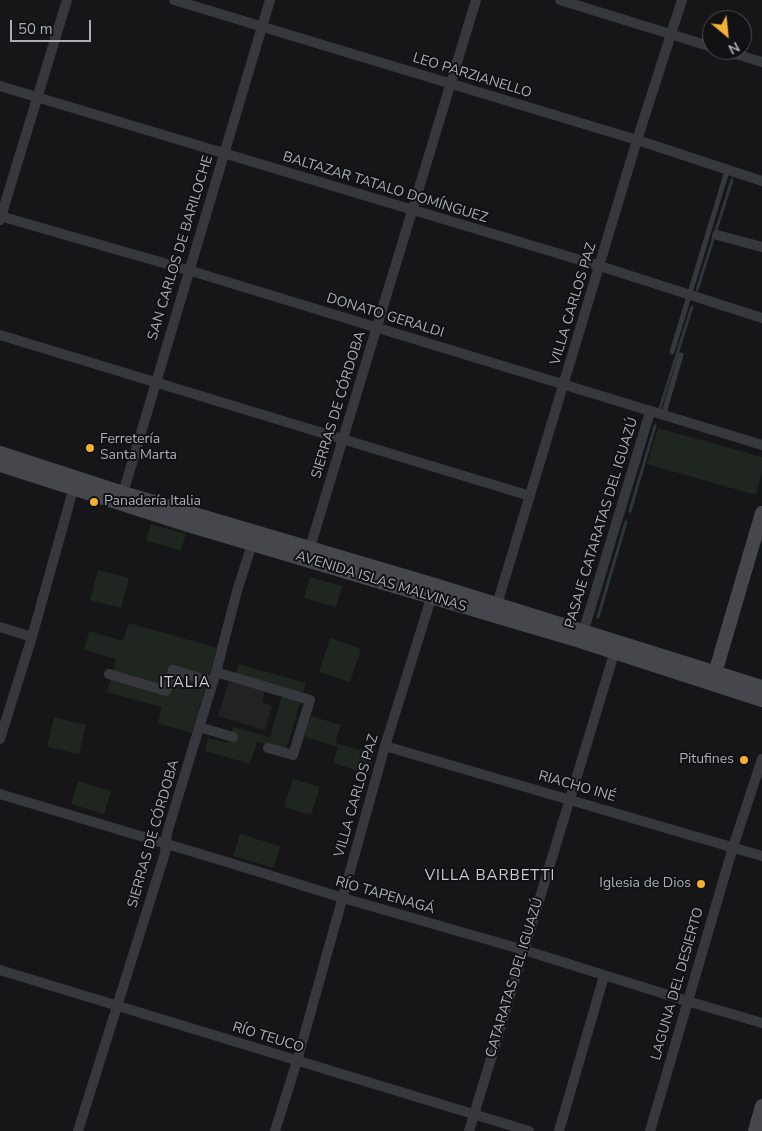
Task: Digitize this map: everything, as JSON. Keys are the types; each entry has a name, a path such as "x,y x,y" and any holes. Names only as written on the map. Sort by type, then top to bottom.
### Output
{"main road":[{"name":"AVENIDA ISLAS MALVINAS","path":"0,453 75,484"},
{"name":"AVENIDA ISLAS MALVINAS","path":"0,465 75,484 582,636 713,678 762,700"},
{"name":"AVENIDA ISLAS MALVINAS","path":"122,499 252,544 308,554"},
{"path":"713,678 762,513"},
{"name":"AVENIDA ISLAS MALVINAS","path":"582,636 614,654 713,678 762,687"},
{"path":"755,1131 762,1106"}],"street":[{"path":"0,217 67,0"},
{"name":"LEO PARZIANELLO","path":"174,0 637,140 762,182"},
{"name":"SAN CARLOS DE BARILOCHE","path":"122,499 188,270 270,0"},
{"name":"SIERRAS DE CÓRDOBA","path":"308,554 476,0"},
{"path":"560,0 702,44"},
{"name":"VILLA CARLOS PAZ","path":"495,610 637,140 682,0"},
{"name":"BALTAZAR TATALO DOMÍNGUEZ","path":"0,86 600,266 762,318"},
{"name":"DONATO GERALDI","path":"0,217 188,270 762,445"},
{"path":"717,235 762,247"},
{"path":"0,335 530,496"},
{"name":"PASAJE CATARATAS DEL IGUAZÚ","path":"582,636 650,412"},
{"path":"0,738 32,637 75,484"},
{"name":"SIERRAS DE CÓRDOBA","path":"78,1131 165,853 167,833 216,672 237,591 252,544"},
{"name":"VILLA CARLOS PAZ","path":"274,1131 297,1061 359,834 433,591"},
{"path":"0,627 32,637"},
{"name":"CATARATAS DEL IGUAZÚ","path":"469,1131 614,654"},
{"path":"109,674 166,691 172,670 213,682"},
{"path":"216,672 310,700 293,755 268,748"},
{"path":"199,727 232,737"},
{"name":"RIACHO INÉ","path":"385,746 762,856"},
{"name":"LAGUNA DEL DESIERTO","path":"650,1131 733,847 762,759"},
{"name":"RÍO TAPENAGÁ","path":"0,794 762,1023"},
{"name":"RÍO TEUCO","path":"0,970 529,1131"},
{"path":"559,1131 604,976"}],"lane":[{"path":"672,352 727,171"},
{"path":"664,416 682,355"}],"shaded area":[{"path":"658,428 762,457 762,473 756,495 647,464"},
{"path":"151,524 186,534 181,550 146,541"},
{"path":"98,570 129,578 121,608 90,600"},
{"path":"310,577 342,586 336,607 304,598"},
{"path":"129,623 217,648 192,733 158,723 162,707 107,692 116,659 84,650 89,631 123,641"},
{"path":"330,638 361,649 350,682 319,672"},
{"path":"239,664 306,683 286,750 257,742 250,764 205,751 208,738 228,743 233,727 270,737 284,688 236,674"},
{"path":"229,681 265,691 262,702 272,706 265,730 218,716"},
{"path":"311,716 341,725 335,743 374,754 368,774 333,763 338,747 304,737"},
{"path":"54,717 86,725 79,754 47,747"},
{"path":"293,779 320,787 311,815 284,807"},
{"path":"78,781 111,791 104,814 71,804"},
{"path":"240,834 280,846 274,868 233,856"}],"waterway":[{"path":"697,290 732,180"},
{"path":"660,408 692,307"},
{"path":"630,511 655,426"},
{"path":"598,617 626,522"}],"place":[{"name":"Ferretería Santa Marta","path":"90,448"},
{"name":"Panadería Italia","path":"94,502"},
{"name":"Pitufines","path":"744,760"},
{"name":"Iglesia de Dios","path":"701,884"}],"district":[{"name":"ITALIA","path":"185,683"},
{"name":"VILLA BARBETTI","path":"490,876"}]}
